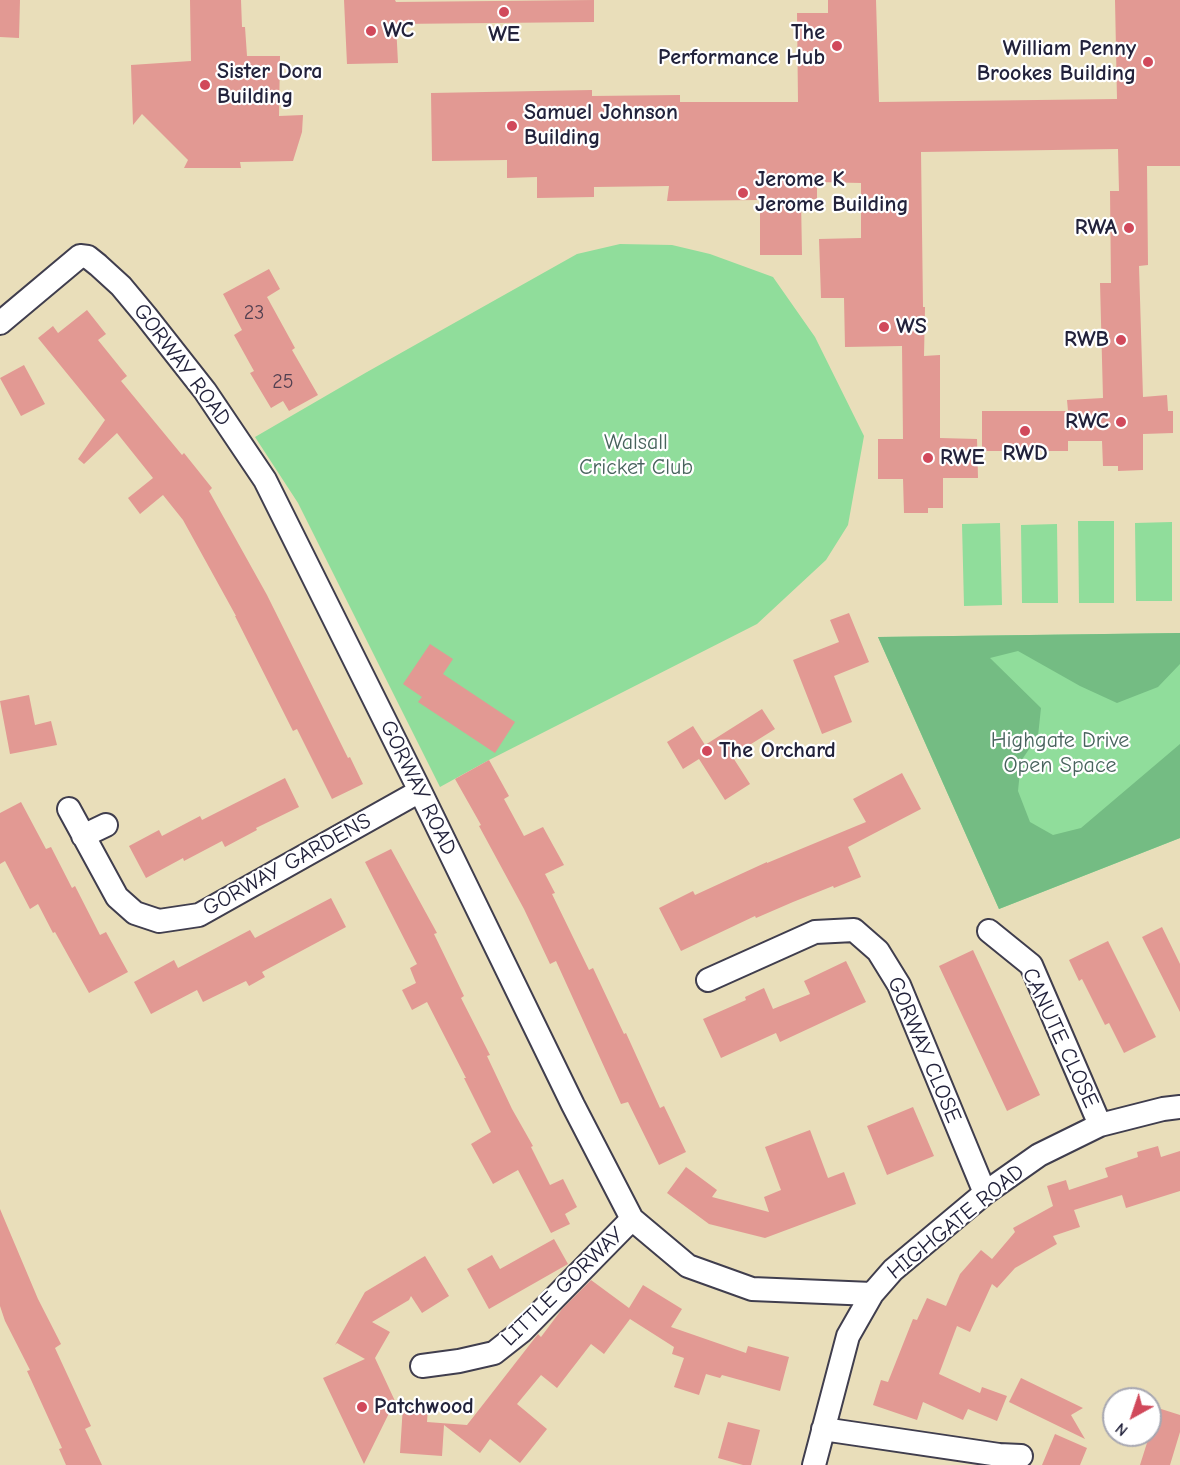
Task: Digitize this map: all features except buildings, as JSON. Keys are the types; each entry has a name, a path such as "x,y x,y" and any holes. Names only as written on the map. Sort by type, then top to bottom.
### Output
{"street":[{"name":"GORWAY ROAD","path":"0,322 80,256 88,257 121,286 205,391 265,480 420,791 536,1031 632,1219 688,1266 752,1288 872,1294"},
{"name":"GORWAY GARDENS","path":"69,809 117,897 135,913 159,921 199,915 420,791"},
{"path":"83,836 106,825"},
{"name":"GORWAY CLOSE","path":"708,979 815,932 854,930 878,951 899,985 985,1193"},
{"name":"CANUTE CLOSE","path":"988,931 1031,965 1100,1125"},
{"name":"HIGHGATE ROAD","path":"814,1465 848,1336 872,1294 893,1270 985,1193 1039,1155 1100,1125 1180,1107"},
{"name":"LITTLE GORWAY","path":"422,1366 494,1353 522,1331 632,1219"},
{"path":"823,1430 1006,1459"}],"green space":[{"name":"Walsall Cricket Club","path":"620,244 672,245 710,254 773,277 815,337 864,436 848,525 826,560 757,624 440,787 298,503 255,437 577,254"},
{"path":"1078,521 1114,521 1114,603 1079,603"},
{"path":"1172,522 1172,601 1136,601 1135,523"},
{"path":"1000,523 1002,605 964,606 962,524"},
{"path":"1057,524 1058,603 1022,603 1021,525"},
{"name":"Highgate Drive Open Space","path":"1180,633 1180,838 999,909 878,637"},
{"name":"Highgate Drive Open Space","path":"1180,633 1180,664 1158,687 1117,703 1080,686 1018,651 990,658 1041,708 1038,736 1021,761 1018,791 1030,822 1053,835 1081,828 1180,744 1180,838 999,909 878,637"}],"place":[{"name":"WE","path":"504,12"},
{"name":"WC","path":"371,31"},
{"name":"The Performance Hub","path":"837,46"},
{"name":"William Penny Brookes Building","path":"1148,62"},
{"name":"Sister Dora Building","path":"205,85"},
{"name":"Samuel Johnson Building","path":"512,126"},
{"name":"Jerome K Jerome Building","path":"743,193"},
{"name":"RWA","path":"1129,228"},
{"name":"WS","path":"884,327"},
{"name":"RWB","path":"1121,340"},
{"name":"RWC","path":"1121,422"},
{"name":"RWD","path":"1025,431"},
{"name":"RWE","path":"928,458"},
{"name":"The Orchard","path":"707,751"},
{"name":"Patchwood","path":"362,1407"}]}
